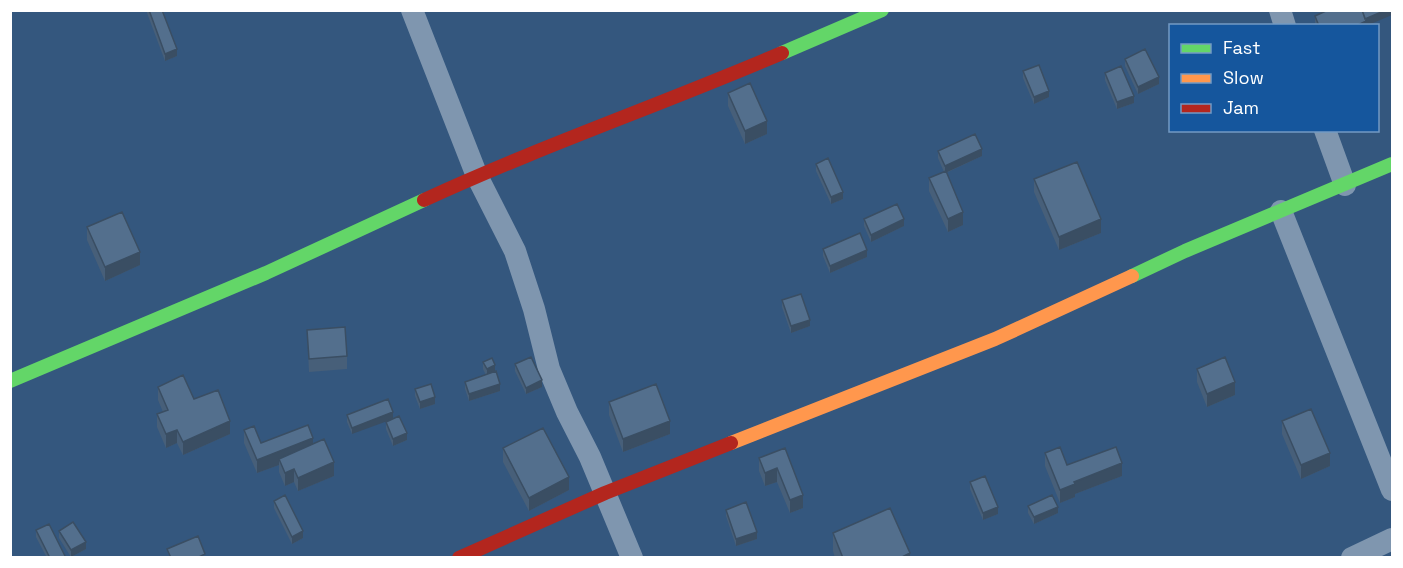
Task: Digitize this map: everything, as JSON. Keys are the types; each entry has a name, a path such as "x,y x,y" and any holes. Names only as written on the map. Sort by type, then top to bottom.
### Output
{"street":[{"path":"412,10 477,176 515,251 534,309 549,369 567,412 590,457 632,558"},
{"path":"10,381 266,273 477,176 705,86 882,10"},
{"path":"1326,132 1345,185"},
{"path":"459,558 605,494 995,339 1185,251 1392,164"},
{"path":"1281,211 1392,490"},
{"path":"1352,558 1392,539"}],"building":[{"path":"149,10 162,10 177,49 165,54"},
{"path":"1328,10 1362,10 1366,21 1360,24 1318,24 1315,16"},
{"path":"1362,10 1386,10 1365,19"},
{"path":"1145,49 1159,77 1138,87 1125,59"},
{"path":"1039,65 1049,91 1034,97 1023,71"},
{"path":"1121,66 1134,96 1117,102 1105,73"},
{"path":"750,83 767,121 745,131 728,93"},
{"path":"975,134 982,149 945,166 938,151"},
{"path":"828,158 843,192 831,197 816,164"},
{"path":"1077,162 1101,219 1059,237 1034,179"},
{"path":"946,171 963,212 948,219 929,178"},
{"path":"897,204 904,219 871,235 864,219"},
{"path":"122,212 140,252 105,267 87,227"},
{"path":"860,233 867,250 830,266 823,249"},
{"path":"801,294 810,320 791,326 782,300"},
{"path":"345,327 347,356 309,359 307,330"},
{"path":"531,357 542,380 526,388 515,364"},
{"path":"1225,357 1235,382 1207,394 1197,369"},
{"path":"492,358 495,365 487,369 483,362"},
{"path":"496,371 500,384 469,394 465,382"},
{"path":"183,375 194,399 218,390 230,421 183,442 177,430 166,434 157,414 168,410 158,387"},
{"path":"431,384 435,397 420,402 415,389"},
{"path":"656,384 670,421 623,439 609,402"},
{"path":"388,399 393,412 352,428 347,415"},
{"path":"1311,409 1330,453 1301,465 1282,421"},
{"path":"399,416 407,433 393,439 386,422"},
{"path":"308,425 313,438 257,460 244,430 254,426 261,443"},
{"path":"543,428 569,477 529,498 503,448"},
{"path":"324,439 334,462 298,478 294,469 285,473 279,459"},
{"path":"1060,447 1067,465 1116,447 1122,463 1060,490 1045,453"},
{"path":"785,448 803,495 790,500 777,468 765,473 759,458"},
{"path":"985,476 998,507 983,513 970,482"},
{"path":"285,495 303,531 292,537 274,501"},
{"path":"1052,495 1058,507 1034,517 1028,506"},
{"path":"746,502 757,532 736,539 726,510"},
{"path":"890,508 910,553 900,558 843,558 833,533"},
{"path":"73,522 86,542 71,550 59,531"},
{"path":"49,524 66,558 50,558 36,530"},
{"path":"198,536 205,554 197,558 171,558 167,549"}],"traffic: fast":[{"path":"782,53 882,10"},
{"path":"1132,276 1185,251 1392,164"},
{"path":"10,381 266,273 424,200"}],"traffic: slow":[{"path":"731,443 995,339 1132,276"}],"traffic: jam":[{"path":"424,200 513,161 782,53"},
{"path":"459,558 605,493 731,443"}]}
